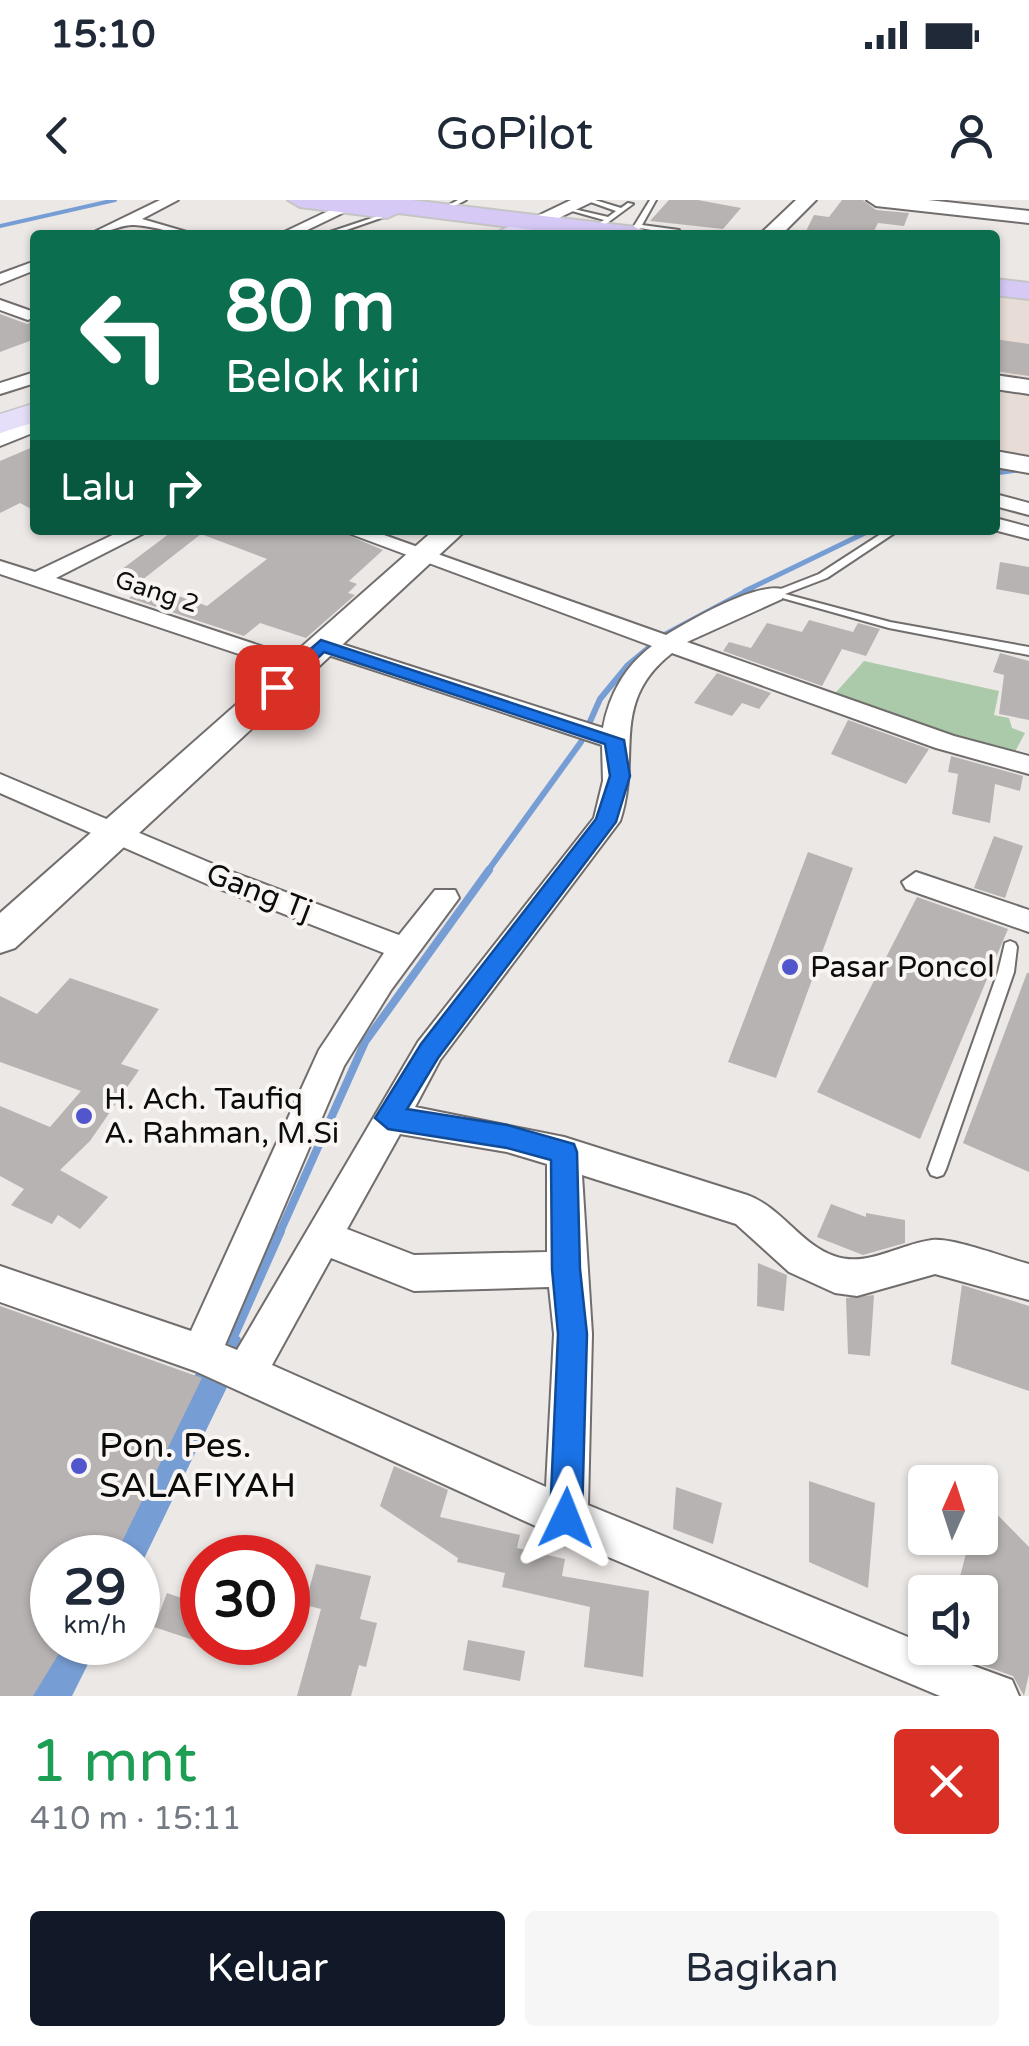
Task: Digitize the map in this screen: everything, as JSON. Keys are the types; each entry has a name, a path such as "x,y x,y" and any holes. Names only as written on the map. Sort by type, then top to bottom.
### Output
{"highway":[{"path":"300,200 347,212 451,204 507,229"},
{"path":"405,206 507,229 618,221"},
{"path":"1000,285 1029,288"}],"street":[{"path":"104,230 171,200"},
{"path":"774,230 807,200"},
{"path":"876,200 982,206 1029,217"},
{"path":"507,229 580,203"},
{"path":"298,230 347,212"},
{"path":"127,219 170,230"},
{"path":"2,278 30,268"},
{"path":"2,278 30,285"},
{"path":"0,305 28,315"},
{"path":"0,389 30,379"},
{"path":"1000,383 1029,387"},
{"path":"0,440 30,427"},
{"path":"1000,501 1029,508"},
{"path":"1000,525 1029,532"},
{"path":"35,580 130,535"},
{"path":"365,535 945,742 1029,765"},
{"path":"0,937 445,535"},
{"name":"Gang 2","path":"0,566 35,580 605,737"},
{"path":"245,1373 388,1118 430,1051 606,822 620,776 605,737 630,678 665,644 774,594"},
{"name":"Gang Tj","path":"0,783 217,876 405,949"},
{"path":"916,882 1029,921"},
{"path":"202,1354 330,1060 405,949 445,898"},
{"path":"388,1118 507,1137 747,1210 818,1270 857,1278 935,1257 1029,1282"},
{"path":"564,1152 566,1269 573,1334 566,1518"},
{"path":"323,1237 414,1273 566,1269"},
{"path":"0,1284 202,1354 566,1518 996,1696"}],"lane":[{"path":"615,200 618,221"},
{"path":"618,221 653,200"},
{"path":"580,203 618,221"},
{"path":"580,203 618,221 671,230"},
{"path":"329,230 347,212"},
{"path":"774,594 823,576 886,535"},
{"path":"774,594 889,625 1029,652"},
{"path":"937,1169 1006,972 1010,947"}],"shaded area":[{"path":"1000,291 1029,295 1029,384 1000,379"},
{"path":"1000,387 1029,391 1029,457 1000,456"}],"green space":[{"path":"864,661 999,691 994,715 1009,718 1012,728 1025,733 1010,761 829,700"}],"building":[{"path":"669,200 698,200 741,208 723,229 650,221"},
{"path":"842,200 863,200 876,210 909,213 904,226 878,223 874,230 806,230 814,215 829,217"},
{"path":"0,314 30,322 30,341 0,352"},
{"path":"1000,340 1029,344 1029,376 1000,372"},
{"path":"30,448 30,508 20,503 0,513 0,461"},
{"path":"167,535 200,535 137,584 113,576"},
{"path":"204,535 348,535 383,550 349,581 357,584 348,593 355,595 306,638 260,623 244,636 129,598 147,585 207,606 267,559"},
{"path":"1000,562 1029,567 1029,595 996,589"},
{"path":"809,620 853,632 858,623 880,629 866,656 842,649 822,686 723,651 729,642 751,648 767,623 802,632"},
{"path":"1000,653 1029,661 1029,720 999,714 1004,675 993,672"},
{"path":"717,673 771,693 759,709 742,703 732,716 694,703"},
{"path":"848,720 929,749 906,784 831,754"},
{"path":"951,756 1023,776 1020,791 995,784 990,823 952,814 958,774 948,772"},
{"path":"994,836 1023,846 1005,898 974,888"},
{"name":"Pasar Poncol","path":"808,852 853,868 776,1078 728,1062"},
{"name":"Pasar Poncol","path":"917,897 1008,929 920,1139 817,1092"},
{"path":"1029,973 1029,1172 963,1143"},
{"path":"70,978 159,1009 121,1064 139,1070 90,1141 60,1170 108,1197 80,1229 58,1215 52,1224 11,1205 24,1189 0,1176 0,1106 50,1127 81,1091 0,1062 0,996 37,1014"},
{"path":"831,1204 866,1217 866,1213 905,1220 905,1243 863,1255 817,1237"},
{"path":"758,1263 787,1275 784,1311 757,1306"},
{"path":"962,1285 1029,1306 1029,1391 951,1364"},
{"path":"874,1295 870,1356 848,1354 846,1298"},
{"name":"Pon. Pes. SALAFIYAH","path":"0,1306 202,1378 125,1535 30,1535 30,1665 52,1665 33,1696 0,1696"},
{"path":"394,1466 448,1490 440,1517 520,1535 517,1548 565,1559 562,1576 649,1591 643,1677 584,1667 590,1607 502,1587 505,1573 457,1562 458,1558 380,1506"},
{"path":"809,1481 875,1503 868,1588 809,1562"},
{"path":"676,1487 722,1503 713,1544 673,1529"},
{"path":"998,1515 1029,1547 1029,1674 1024,1696 1013,1676 982,1665 998,1665 998,1575 960,1575 966,1555 998,1555"},
{"path":"316,1564 371,1576 360,1619 377,1623 366,1667 359,1665 351,1696 297,1696 306,1665 310,1665 310,1649 321,1609 310,1606"},
{"path":"167,1593 180,1597 180,1636 160,1629 160,1611"},
{"path":"468,1640 525,1651 520,1681 463,1670"}],"waterway":[{"path":"0,226 115,200"},
{"path":"1000,472 1018,470 1029,462"},
{"path":"745,591 861,535"},
{"path":"487,872 581,742 600,699 628,665 663,636 751,589"},
{"path":"279,1234 365,1042 489,870"},
{"path":"227,1350 280,1231"},
{"path":"134,1535 227,1350"},
{"path":"49,1696 66,1665"}],"place":[{"name":"Pasar Poncol","path":"790,967"},
{"name":"H. Ach. Taufiq A. Rahman, M.Si","path":"84,1116"},
{"name":"Pon. Pes. SALAFIYAH","path":"79,1466"}],"route":[{"path":"277,687 321,646 614,740 620,776 606,822 430,1051 388,1118 507,1137 564,1152 566,1269 573,1334 566,1518"}]}
